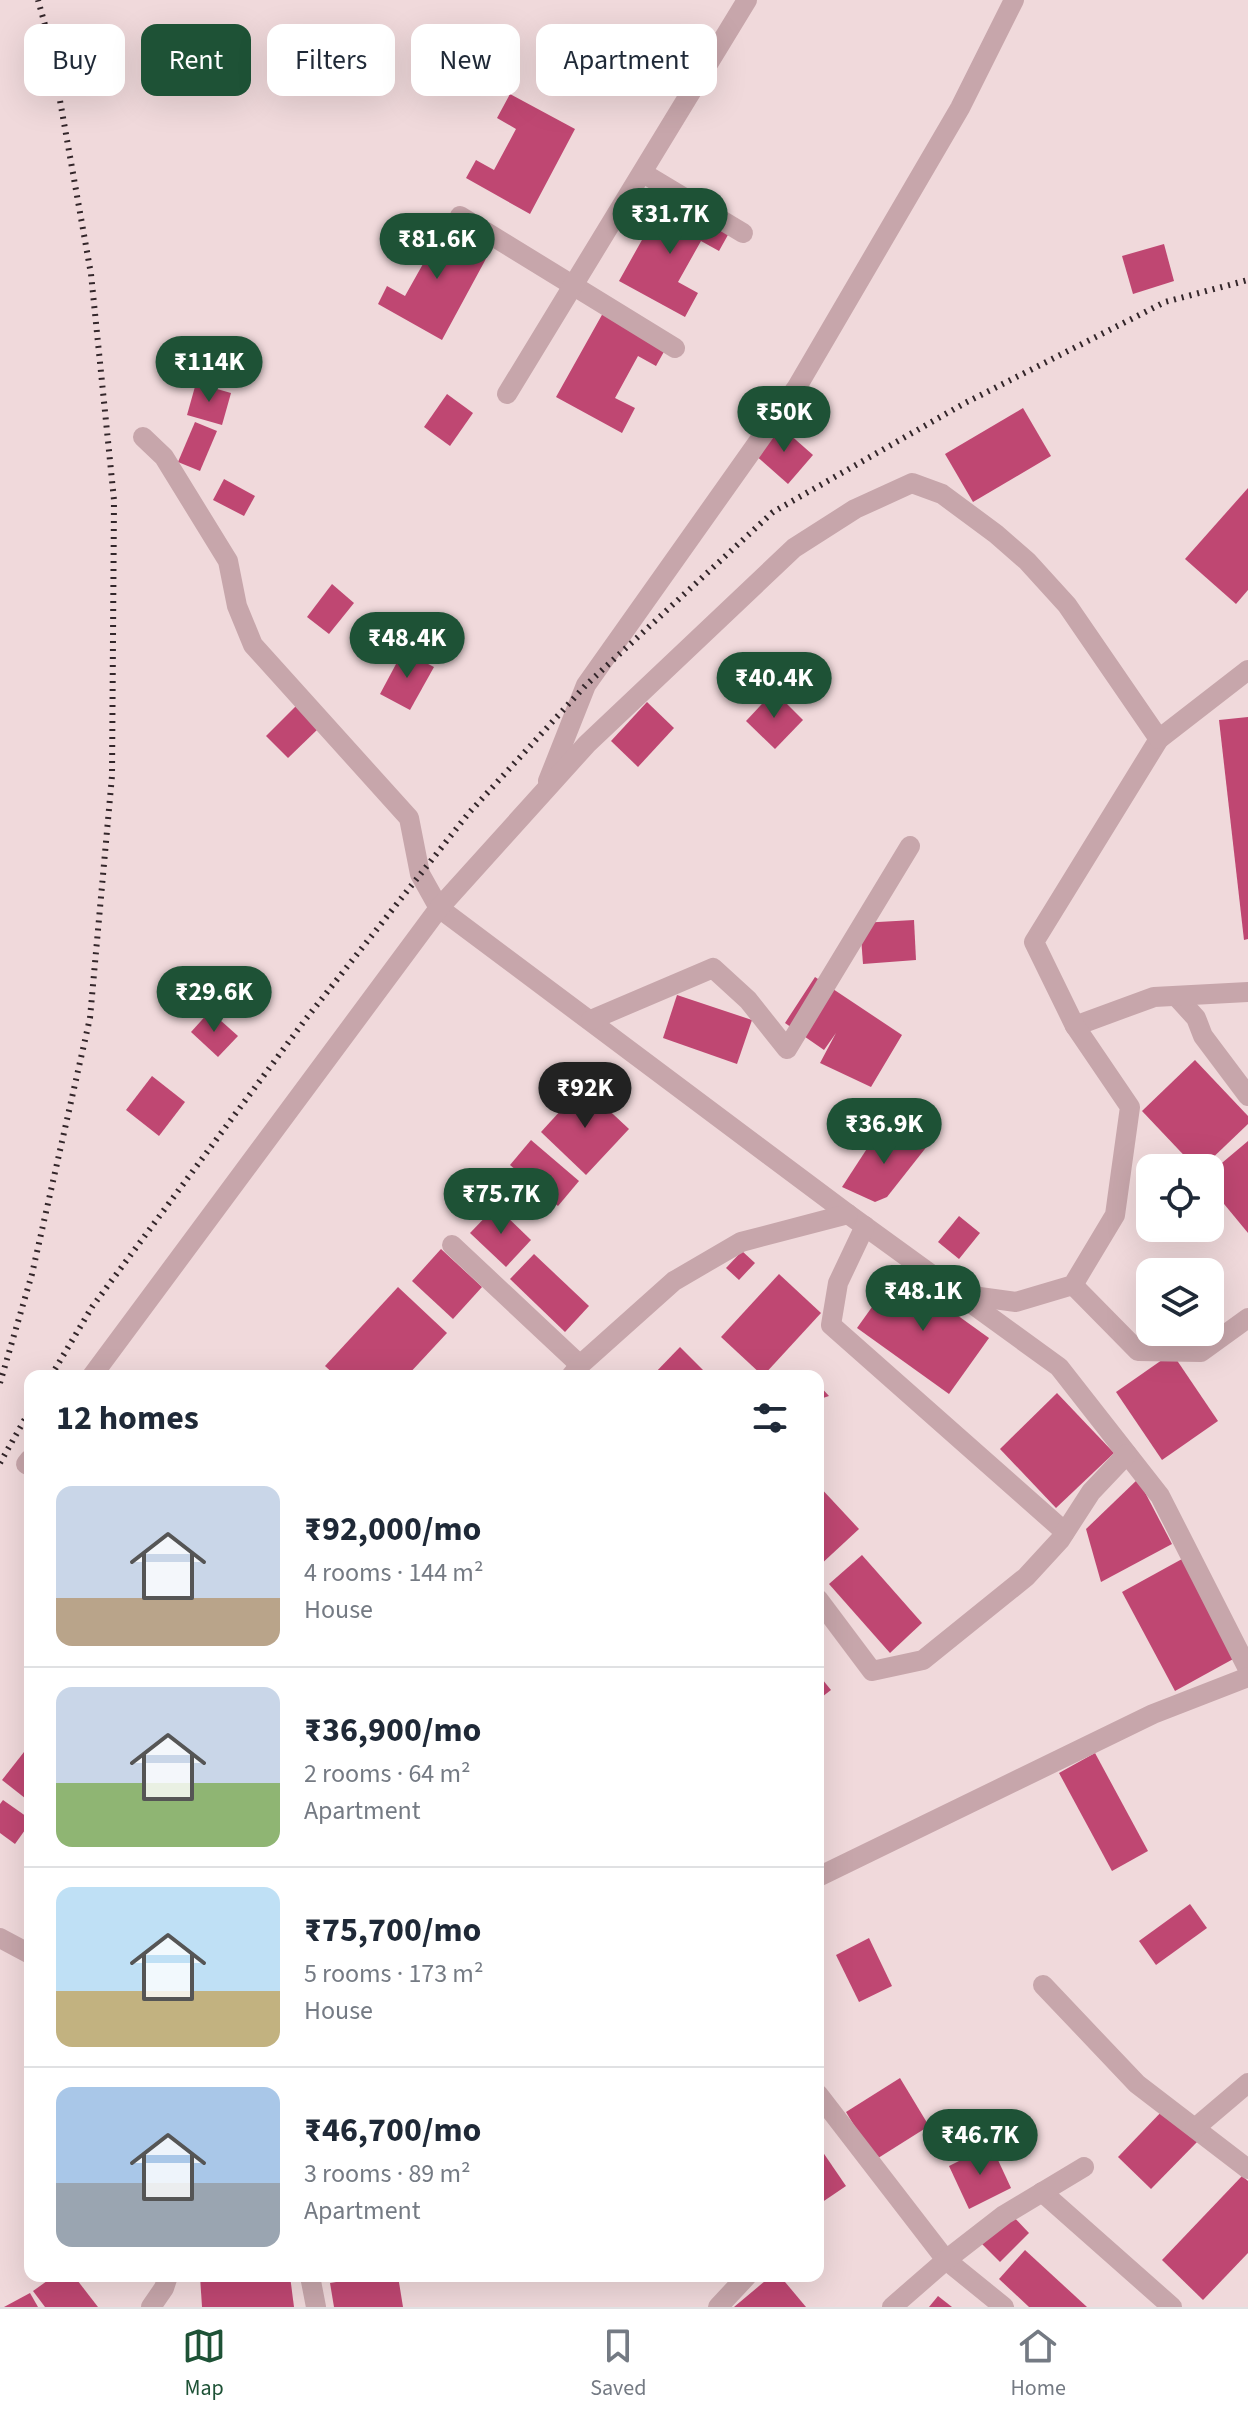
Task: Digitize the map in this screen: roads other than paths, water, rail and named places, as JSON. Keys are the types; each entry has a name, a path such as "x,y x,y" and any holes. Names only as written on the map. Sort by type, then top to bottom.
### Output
{"street":[{"path":"507,394 747,0"},
{"path":"543,794 586,685 797,387 960,108 1014,0"},
{"path":"643,173 743,233"},
{"path":"460,216 675,348"},
{"path":"143,437 164,457 228,561 237,606 253,645 409,818 420,874 439,908 848,1214 1059,1367 1160,1496 1248,1669"},
{"path":"96,1370 439,908 587,744 794,548 855,509 912,483 942,494 996,534 1027,561 1067,605 1159,739"},
{"path":"961,1294 1016,1302 1073,1285 1115,1215 1130,1107 1075,1026 1034,942 1159,739 1248,670"},
{"path":"591,1020 713,968 748,1000 787,1049 910,846"},
{"path":"1075,1026 1154,997 1248,992"},
{"path":"1176,996 1196,1018 1203,1036 1248,1096"},
{"path":"576,1370 674,1281 741,1242 848,1214"},
{"path":"865,1226 838,1283 831,1325 1065,1532"},
{"path":"452,1245 574,1370"},
{"path":"1073,1285 1138,1351 1201,1352 1248,1318"},
{"path":"824,1607 872,1671 923,1660 1026,1577 1065,1532 1091,1492 1127,1454"},
{"path":"824,1874 1153,1714 1248,1677"},
{"path":"0,1938 24,1951"},
{"path":"1043,1985 1137,2084 1248,2169"},
{"path":"1195,2128 1248,2083"},
{"path":"824,2102 946,2260 1004,2307"},
{"path":"892,2307 1004,2215 1084,2167"},
{"path":"1042,2192 1172,2307"},
{"path":"151,2307 166,2282"},
{"path":"311,2282 316,2307"},
{"path":"718,2307 741,2282"}],"railway":[{"path":"0,1383 32,1274 90,1018 112,776 114,500 91,274 49,39 38,0"},
{"path":"55,1370 92,1307 305,1020 468,814 586,685 773,512 965,403 1165,302 1248,280"},
{"path":"0,1463 24,1421"}]}
